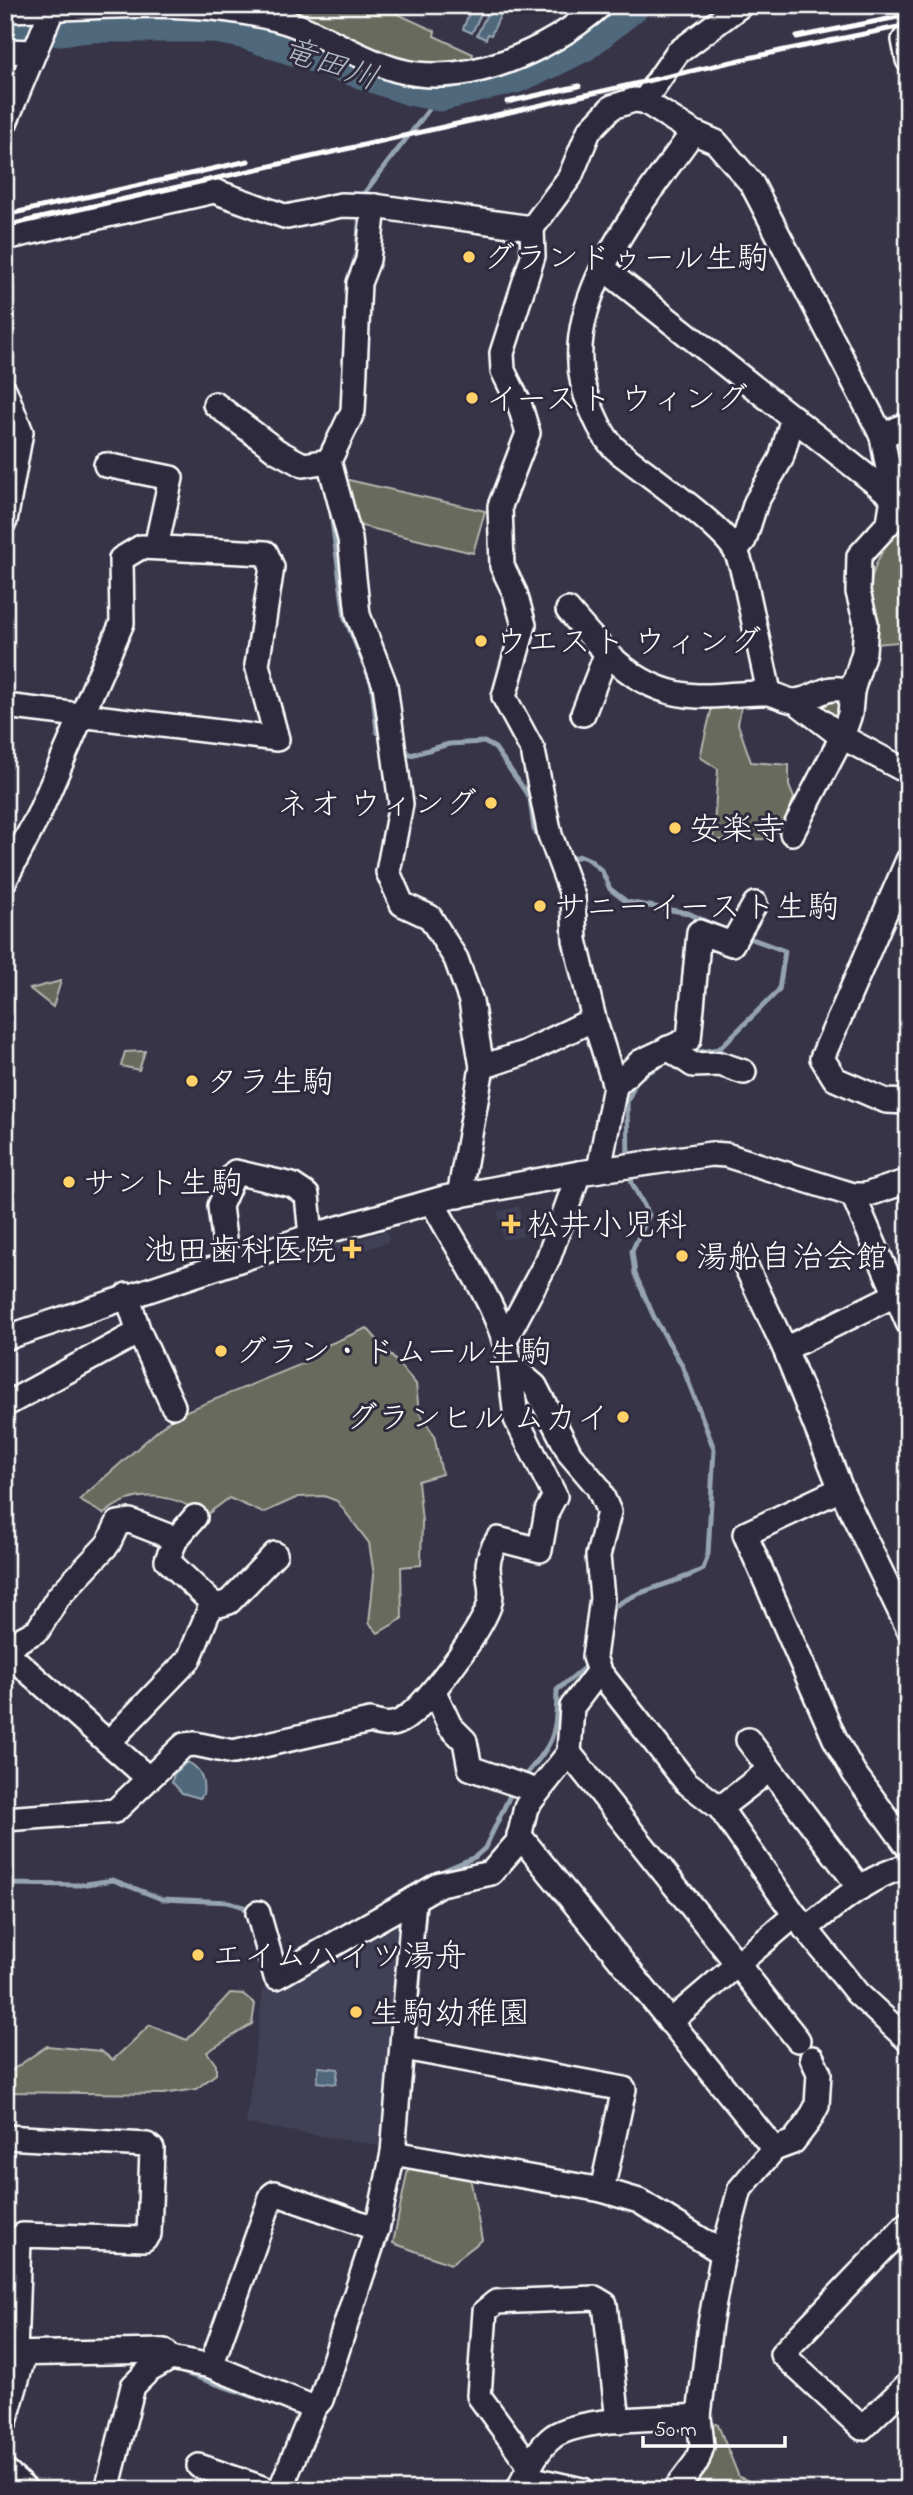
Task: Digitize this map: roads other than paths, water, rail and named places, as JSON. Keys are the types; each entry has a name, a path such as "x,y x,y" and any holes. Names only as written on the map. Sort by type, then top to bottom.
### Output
{"street":[{"path":"5,10 183,7 228,10 292,24 396,70 430,75 506,63 538,50 582,22 601,5"},
{"path":"644,101 677,52 741,5"},
{"path":"5,123 52,10"},
{"path":"5,51 36,47"},
{"path":"615,1086 594,1020 575,940 573,897 550,835 533,751 504,697 524,625 515,593 502,565 500,506 528,433 519,403 503,371 502,353 533,256 532,228 570,177 589,131 612,107 634,100 644,101 693,132 716,142 752,184 882,436 893,497 889,523 859,556 858,592 866,623 864,652 852,691 850,714 842,737 792,833"},
{"path":"693,132 645,199 603,268 586,310 581,334 581,369 586,399 601,432 615,450 710,524 736,550 769,692"},
{"path":"5,238 214,191 287,217 341,205 374,206 532,228"},
{"path":"374,206 368,260 359,283 353,411 329,461 350,539 358,615 385,685 401,804 388,872 402,904 430,917 456,959 471,1001 482,1067 459,1196"},
{"path":"603,268 893,497"},
{"path":"5,391 21,432 5,521"},
{"path":"215,404 277,451 303,465 329,461"},
{"path":"736,550 744,540 756,502 781,458 793,417"},
{"path":"882,436 908,424"},
{"path":"106,466 171,478 156,547"},
{"path":"5,706 79,717 277,739 257,665 272,567 265,553 141,547 121,559 122,623 79,717 38,816 5,880"},
{"path":"568,610 606,655 625,671 657,688 695,696 769,692 795,701 842,737 908,772"},
{"path":"583,714 606,655"},
{"path":"795,701 829,689 852,691"},
{"path":"908,860 822,1058 835,1079 886,1101 908,1101"},
{"path":"506,1338 548,1259 589,1172 615,1086 640,1062 689,1039 699,932 732,944 755,904"},
{"path":"482,1067 524,1052 594,1020"},
{"path":"668,1048 693,1065 720,1064 744,1072"},
{"path":"5,1338 127,1295 311,1236 459,1196 589,1172 711,1154 735,1157 853,1195 866,1195 908,1181"},
{"path":"228,1263 220,1206 235,1172 292,1185 307,1195 311,1236"},
{"path":"853,1195 902,1293 908,1323"},
{"path":"5,1819 104,1814 115,1811 184,1745 195,1744 233,1752 370,1721 387,1726 402,1721 434,1692 490,1605 487,1556 498,1539 540,1550 547,1511 555,1496 516,1419 506,1338 433,1203"},
{"path":"744,1262 785,1349 841,1489 901,1595 908,1628"},
{"path":"785,1349 902,1293"},
{"path":"127,1295 139,1332 173,1406"},
{"path":"5,1405 139,1332"},
{"path":"510,1366 536,1386 570,1454 598,1487 609,1512 598,1556 602,1598 594,1657 599,1671 686,1782 720,1808 800,1922 857,1993 903,2030"},
{"path":"841,1489 745,1534 835,1739 854,1773 908,1846"},
{"path":"195,1517 176,1539 167,1560 212,1603 219,1605 229,1602 275,1554"},
{"path":"148,1778 6,1653 38,1630 58,1597 108,1544 118,1523 130,1521 176,1539"},
{"path":"109,1742 189,1659 212,1603"},
{"path":"258,1913 276,1977 439,1884 491,1872 518,1842 526,1807 569,1753 572,1707 599,1671"},
{"path":"434,1692 450,1727 465,1741 470,1768 537,1791"},
{"path":"748,1740 860,1888"},
{"path":"569,1753 805,2049 819,2073 817,2106 793,2142 774,2149 740,2189 723,2253 710,2324 699,2416 702,2446 697,2460 675,2490"},
{"path":"720,1808 769,1770"},
{"path":"519,1835 774,2149"},
{"path":"670,2021 735,1964 800,1922 890,1871 908,1867"},
{"path":"279,2490 314,2408 321,2400 377,2229 393,2152 404,2048 414,1899"},
{"path":"404,2048 624,2089 602,2190"},
{"path":"5,2137 147,2145 152,2150 149,2234 144,2239 23,2235 19,2240 15,2354 5,2422"},
{"path":"393,2152 602,2190 639,2201 723,2253"},
{"path":"211,2366 272,2195 275,2193 377,2229"},
{"path":"908,2223 782,2354 862,2428 908,2384"},
{"path":"582,2490 524,2478 479,2396 485,2311 496,2302 595,2298 605,2304 618,2421"},
{"path":"15,2354 164,2351 171,2358 211,2366 314,2408"},
{"path":"107,2490 133,2386 148,2371 171,2358"},
{"path":"524,2478 553,2437 569,2429 618,2421 699,2416"},
{"path":"199,2466 268,2490"},
{"path":"5,2471 26,2490"}],"waterway":[{"name":"竜田川","path":"5,34 91,26 210,26 243,32 410,89 440,95 515,77 550,62 584,45 634,5"},
{"path":"361,201 362,196 440,95"},
{"path":"349,280 357,252 360,211"},
{"path":"318,456 328,437"},
{"path":"331,513 345,618 372,684 377,732 385,737"},
{"path":"401,749 411,755 449,744 484,742 495,748 530,798 534,829 547,852"},
{"path":"565,860 581,856 590,860 602,871 610,889 627,902 688,913 718,927"},
{"path":"692,1053 719,1049 779,990 785,951 744,936"},
{"path":"628,1159 627,1102 637,1079 666,1062"},
{"path":"609,1613 638,1594 703,1569 708,1554 714,1449 682,1365 654,1317 635,1274 632,1251 649,1215 632,1183 630,1172"},
{"path":"522,1779 551,1739 556,1719 557,1690 584,1668 588,1660"},
{"path":"431,1876 475,1857 485,1848 513,1789"},
{"path":"5,1884 80,1885 113,1880 162,1899 229,1902 244,1907 250,1917"},
{"path":"414,2046 426,1898"},
{"path":"406,2129 413,2055"},
{"path":"377,2266 389,2231 395,2198"},
{"path":"173,2369 283,2407"},
{"path":"315,2418 322,2421 327,2407"}],"railway":[{"path":"797,37 908,15"},
{"path":"5,226 780,51 908,25"},
{"path":"507,102 579,86"},
{"path":"5,215 248,161"}],"place":[{"name":"グランドゥール生駒","path":"469,257"},
{"name":"イースト ウィング","path":"472,398"},
{"name":"ウエスト ウィング","path":"481,641"},
{"name":"ネオ ウィング","path":"491,803"},
{"name":"安楽寺","path":"675,828"},
{"name":"サニーイースト生駒","path":"540,906"},
{"name":"タラ生駒","path":"192,1081"},
{"name":"サント生駒","path":"69,1182"},
{"name":"松井小児科","path":"511,1224"},
{"name":"池田歯科医院","path":"352,1249"},
{"name":"湯船自治会館","path":"682,1256"},
{"name":"グラン・ドムール生駒","path":"221,1351"},
{"name":"グランヒル ムカイ","path":"623,1417"},
{"name":"エイムハイツ湯舟","path":"198,1955"},
{"name":"生駒幼稚園","path":"356,2012"}]}
